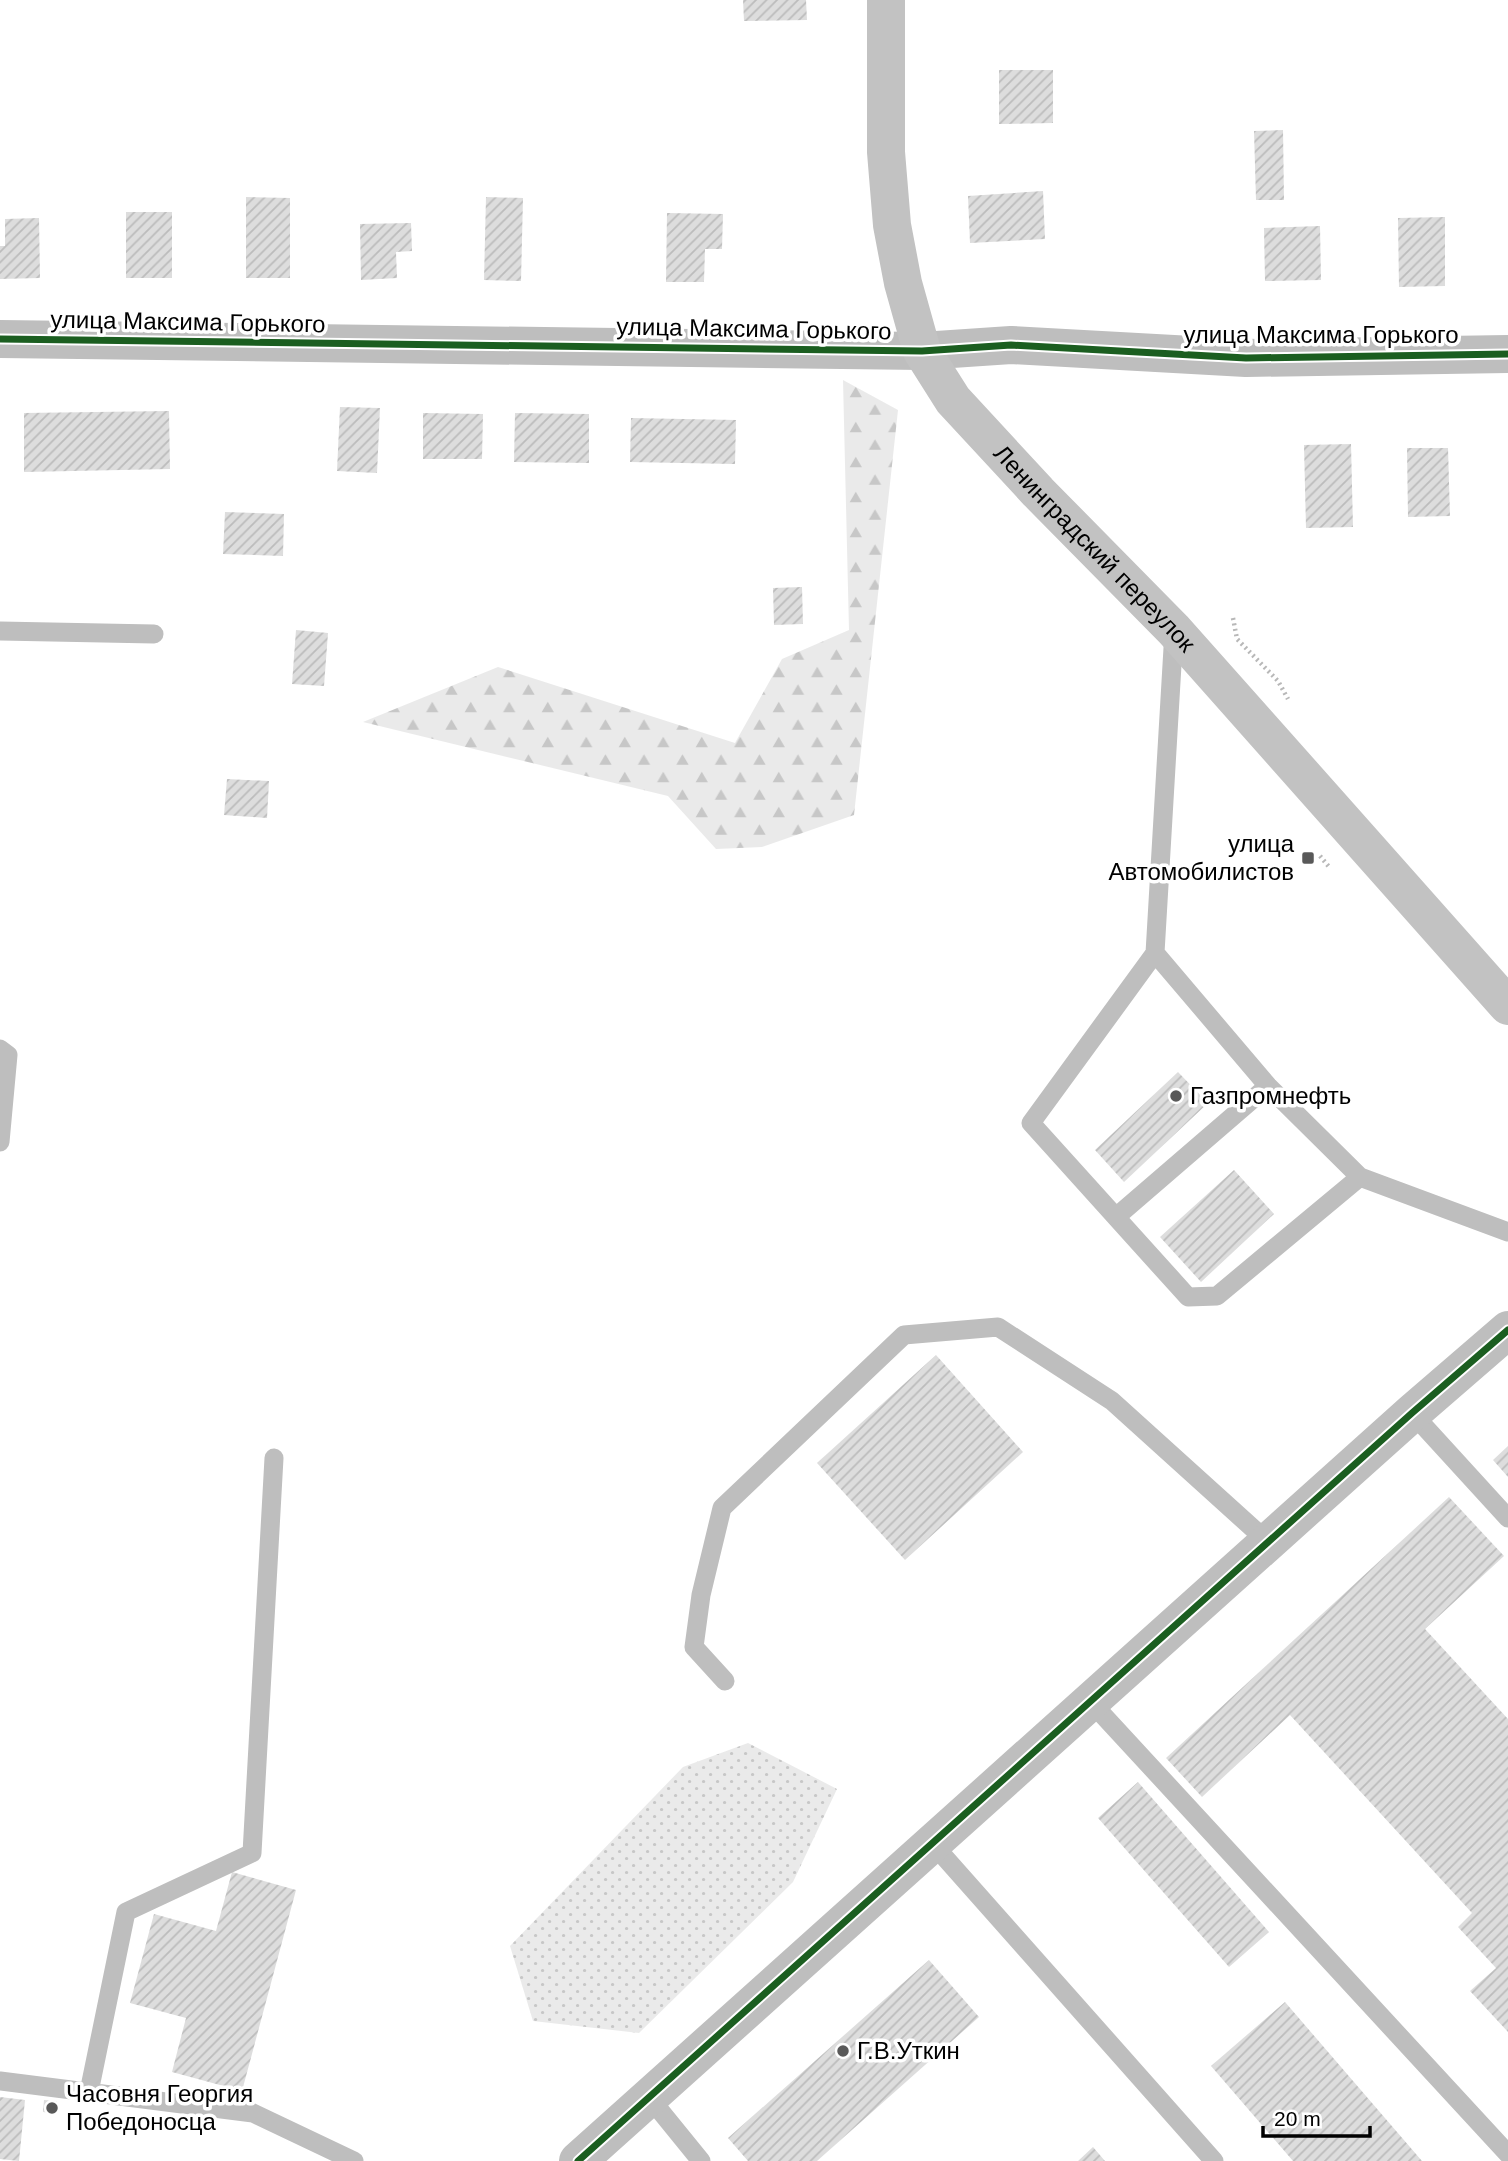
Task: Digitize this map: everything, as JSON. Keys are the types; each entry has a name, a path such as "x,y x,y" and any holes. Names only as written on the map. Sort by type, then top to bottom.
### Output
{"main road":[{"name":"Ленинградский переулок","path":"886,0 886,152 892,225 903,283 922,351 953,400 1038,492 1174,630 1508,1006"}],"street":[{"name":"улица Максима Горького","path":"0,339 922,351 1011,345 1246,358 1508,354"},
{"path":"578,2161 1412,1413 1508,1331"}],"lane":[{"path":"1174,630 1156,953 1031,1123 1188,1297 1217,1296 1360,1177"},
{"path":"0,631 154,634"},
{"path":"1156,953 1268,1086 1360,1177 1508,1232"},
{"path":"0,1049 8,1055 0,1142"},
{"path":"1116,1217 1268,1086"},
{"path":"725,1681 694,1647 701,1595 722,1508 904,1335 998,1326 1112,1401 1268,1542"},
{"path":"1412,1413 1508,1518"},
{"path":"89,2092 126,1912 252,1853 274,1458"},
{"path":"1090,1701 1508,2154"},
{"path":"932,1843 1214,2161"},
{"path":"0,2081 253,2113 354,2161"},
{"path":"649,2097 701,2161"}],"path":[{"path":"1233,618 1237,639 1278,681 1291,704"}],"green space":[{"path":"843,380 898,410 854,815 762,847 716,849 668,796 363,722 498,667 735,743 782,659 849,630"},
{"path":"748,1743 837,1789 793,1882 639,2033 533,2021 510,1946 683,1767"}],"building":[{"path":"743,0 806,0 807,20 744,21"},
{"path":"999,70 1053,70 1053,123 999,124"},
{"path":"1283,130 1284,200 1256,200 1254,131"},
{"path":"1043,191 1045,239 970,243 968,196"},
{"path":"246,197 290,198 290,278 246,278"},
{"path":"486,197 523,198 521,281 484,280"},
{"path":"126,212 172,212 172,278 126,278"},
{"path":"667,213 723,214 722,249 705,249 704,282 666,282"},
{"path":"1445,217 1445,286 1399,287 1398,218"},
{"path":"39,218 40,278 0,279 0,246 5,246 5,219"},
{"path":"411,223 412,251 396,252 397,278 361,280 360,224"},
{"path":"1320,226 1321,280 1265,281 1264,228"},
{"path":"340,407 380,408 377,473 337,471"},
{"path":"169,411 170,469 24,472 24,413"},
{"path":"423,413 483,414 482,459 423,459"},
{"path":"515,413 589,414 589,463 514,462"},
{"path":"631,418 736,420 735,464 630,462"},
{"path":"1351,444 1353,527 1306,528 1304,445"},
{"path":"1407,448 1448,448 1450,516 1408,517"},
{"path":"225,512 284,514 283,556 223,554"},
{"path":"802,587 803,624 774,625 773,588"},
{"path":"296,630 328,633 324,686 292,684"},
{"path":"227,779 269,781 267,818 224,815"},
{"path":"1178,1072 1208,1103 1124,1182 1095,1150"},
{"path":"1234,1170 1274,1214 1201,1282 1160,1237"},
{"path":"936,1355 1023,1452 905,1560 817,1463"},
{"path":"1508,1446 1508,1477 1493,1460"},
{"path":"1449,1497 1504,1556 1425,1629 1508,1719 1508,2032 1470,1991 1496,1968 1458,1927 1472,1913 1290,1715 1202,1797 1166,1758"},
{"path":"1138,1782 1269,1932 1229,1967 1098,1818"},
{"path":"232,1872 296,1890 242,2091 172,2072 186,2018 130,2003 154,1914 216,1931"},
{"path":"929,1960 979,2017 817,2161 748,2161 728,2138"},
{"path":"1285,2002 1422,2161 1293,2161 1211,2066"},
{"path":"0,2097 25,2100 19,2161 0,2159"},
{"name":"Часовня Георгия Победоносца","path":"44,2100 57,2101 56,2114 43,2112"},
{"path":"1093,2147 1105,2161 1078,2161"}],"cycle path":[{"path":"0,339 922,351 1011,345 1246,358 1508,354"},
{"path":"578,2161 1508,1330"}],"place":[{"name":"улица Автомобилистов","path":"1308,858"},
{"name":"Газпромнефть","path":"1176,1096"},
{"name":"Г.В.Уткин","path":"843,2051"},
{"name":"Часовня Георгия Победоносца","path":"52,2108"}]}
